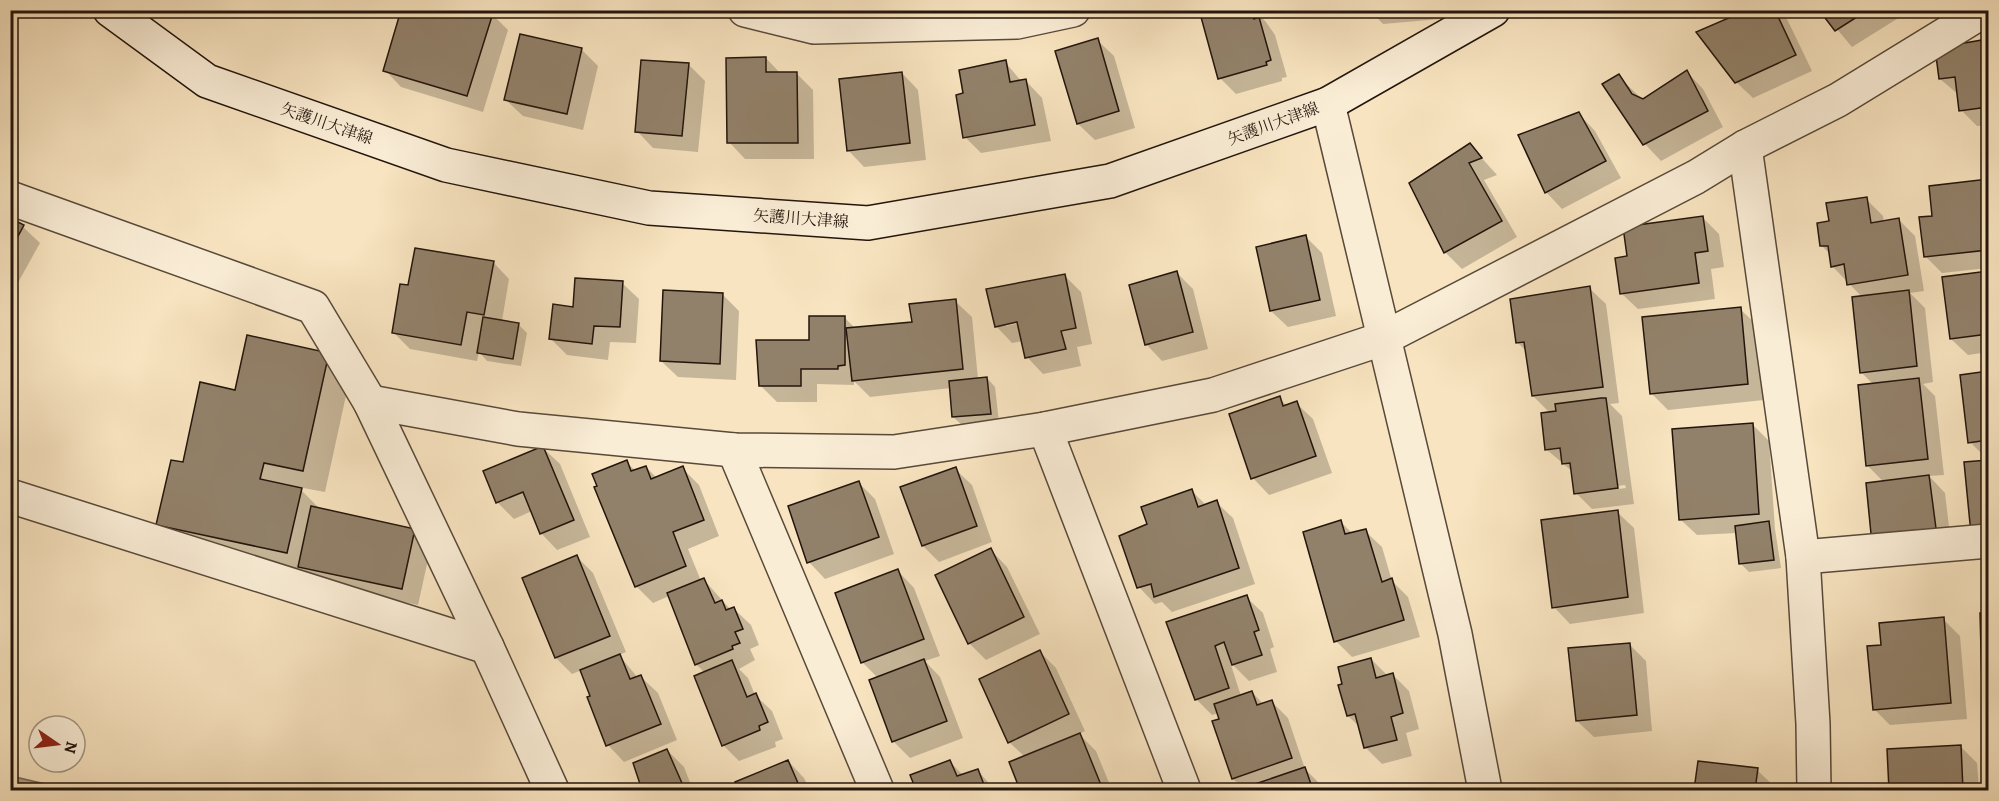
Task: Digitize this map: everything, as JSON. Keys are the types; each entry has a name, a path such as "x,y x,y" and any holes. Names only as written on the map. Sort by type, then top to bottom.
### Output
{"street":[{"name":"矢護川大津線","path":"110,10 207,81 446,165 649,208 868,223 1110,181 1328,104 1493,10"},
{"path":"745,10 814,27 1016,16 1073,10"},
{"path":"370,402 518,429 734,450 894,452 1045,429 1213,395 1382,339 1696,177 1745,147 1838,100 1985,10"},
{"path":"1328,104 1382,339 1455,634 1485,790"},
{"path":"1745,147 1803,557 1813,724 1814,790"},
{"path":"10,198 313,307 370,402 487,647 552,790"},
{"path":"1045,429 1184,790"},
{"path":"734,450 877,790"},
{"path":"10,496 487,647"},
{"path":"1803,557 1989,541"}],"shaded area":[{"path":"11,776 71,790 11,790"}],"building":[{"path":"401,10 493,13 467,96 383,71"},
{"path":"1225,10 1252,10 1254,19 1259,17 1271,60 1266,62 1267,65 1218,79 1201,17"},
{"path":"1747,10 1775,10 1796,55 1735,83 1696,32"},
{"path":"1819,10 1868,10 1835,31"},
{"path":"520,34 582,48 567,114 504,100"},
{"path":"1098,38 1119,111 1077,124 1055,51"},
{"path":"1988,39 1988,107 1959,111 1955,77 1939,79 1935,48"},
{"path":"766,57 766,72 797,72 798,143 727,143 726,58"},
{"path":"641,60 689,63 682,136 635,132"},
{"path":"1006,60 1010,82 1026,79 1035,125 963,138 956,95 963,93 959,70"},
{"path":"1687,70 1708,111 1643,145 1602,84 1619,74 1632,94 1643,99"},
{"path":"902,72 910,143 847,151 839,79"},
{"path":"1579,112 1606,161 1545,193 1518,135"},
{"path":"1470,143 1482,158 1469,163 1502,221 1444,253 1409,183"},
{"path":"1988,179 1988,250 1924,257 1919,217 1932,216 1929,186"},
{"path":"1867,197 1871,223 1899,218 1908,275 1847,285 1844,264 1831,267 1828,246 1820,246 1817,223 1829,221 1826,203"},
{"path":"1703,216 1708,251 1695,253 1699,283 1620,294 1615,258 1627,256 1623,227"},
{"path":"10,218 24,225 10,251"},
{"path":"1306,235 1320,300 1270,311 1256,247"},
{"path":"415,248 494,261 484,315 467,312 461,345 392,333 400,284 408,285"},
{"path":"1177,271 1193,332 1145,345 1129,285"},
{"path":"1988,271 1988,334 1950,339 1942,277"},
{"path":"1065,274 1076,328 1061,331 1066,349 1025,358 1017,322 995,327 986,289"},
{"path":"575,278 623,281 620,327 594,326 592,344 549,339 553,304 573,307"},
{"path":"1590,286 1603,387 1532,396 1524,342 1516,343 1510,299"},
{"path":"663,290 723,293 720,364 660,361"},
{"path":"1909,290 1917,366 1860,373 1852,297"},
{"path":"956,299 963,369 852,381 846,328 912,322 909,304"},
{"path":"1741,307 1748,384 1650,394 1642,317"},
{"path":"809,316 845,316 845,365 838,366 838,369 801,369 801,386 759,386 756,340 809,340"},
{"path":"483,317 519,323 513,359 477,353"},
{"path":"247,335 329,353 303,471 264,463 260,479 302,488 287,553 156,525 171,460 183,462 200,382 235,390"},
{"path":"1988,371 1988,440 1968,443 1960,375"},
{"path":"987,377 991,414 952,417 949,381"},
{"path":"1919,378 1928,459 1866,466 1858,385"},
{"path":"1280,396 1283,406 1297,401 1316,456 1251,479 1229,414"},
{"path":"1606,398 1618,488 1574,494 1570,463 1562,464 1560,448 1545,450 1541,413 1556,411 1555,404"},
{"path":"1753,423 1759,514 1679,520 1672,429"},
{"path":"543,446 574,520 540,534 523,492 496,503 483,471"},
{"path":"627,460 631,471 646,466 651,479 683,466 704,520 673,532 686,566 635,587 594,487 597,486 592,474"},
{"path":"1988,460 1988,532 1971,534 1964,462"},
{"path":"956,467 977,526 922,546 900,487"},
{"path":"1929,475 1937,536 1872,544 1866,483"},
{"path":"859,481 879,537 807,563 788,506"},
{"path":"1192,489 1198,507 1217,500 1239,568 1154,597 1151,584 1137,588 1119,536 1147,524 1141,507"},
{"path":"311,506 415,529 402,589 298,567"},
{"path":"1618,510 1628,597 1552,608 1541,520"},
{"path":"1341,520 1345,534 1366,529 1382,582 1392,578 1404,620 1334,642 1303,532"},
{"path":"1769,521 1774,560 1739,564 1735,526"},
{"path":"991,548 1024,617 968,644 935,575"},
{"path":"577,555 610,636 555,658 522,578"},
{"path":"898,569 924,639 861,663 835,593"},
{"path":"704,578 715,603 722,600 726,610 734,607 743,629 735,632 740,643 732,646 733,649 695,665 667,593"},
{"path":"1247,595 1259,630 1254,632 1262,655 1232,665 1224,642 1215,646 1229,688 1195,700 1166,622"},
{"path":"1980,613 1988,613 1988,687 1982,688"},
{"path":"1944,617 1951,703 1873,710 1867,646 1881,645 1879,623"},
{"path":"1630,643 1637,715 1576,721 1568,648"},
{"path":"1040,650 1069,714 1008,743 979,679"},
{"path":"620,654 630,679 641,675 661,724 606,746 587,697 590,696 580,670"},
{"path":"1371,658 1376,678 1393,673 1403,713 1391,717 1397,740 1364,748 1355,714 1347,716 1338,685 1342,684 1338,667"},
{"path":"924,659 947,721 892,742 869,680"},
{"path":"732,660 747,697 756,693 768,722 759,726 760,730 722,746 694,676"},
{"path":"1252,691 1257,705 1272,700 1292,758 1232,779 1212,721 1219,719 1214,704"},
{"path":"1080,733 1103,790 1020,790 1009,762"},
{"path":"1961,745 1963,790 1889,790 1887,749"},
{"path":"667,749 685,790 642,790 633,763"},
{"path":"788,760 801,790 739,790 735,782"},
{"path":"950,760 957,776 978,769 986,790 916,790 910,775"},
{"path":"1698,761 1758,768 1755,790 1694,790"},
{"path":"1305,767 1313,790 1256,790 1255,784"}]}
